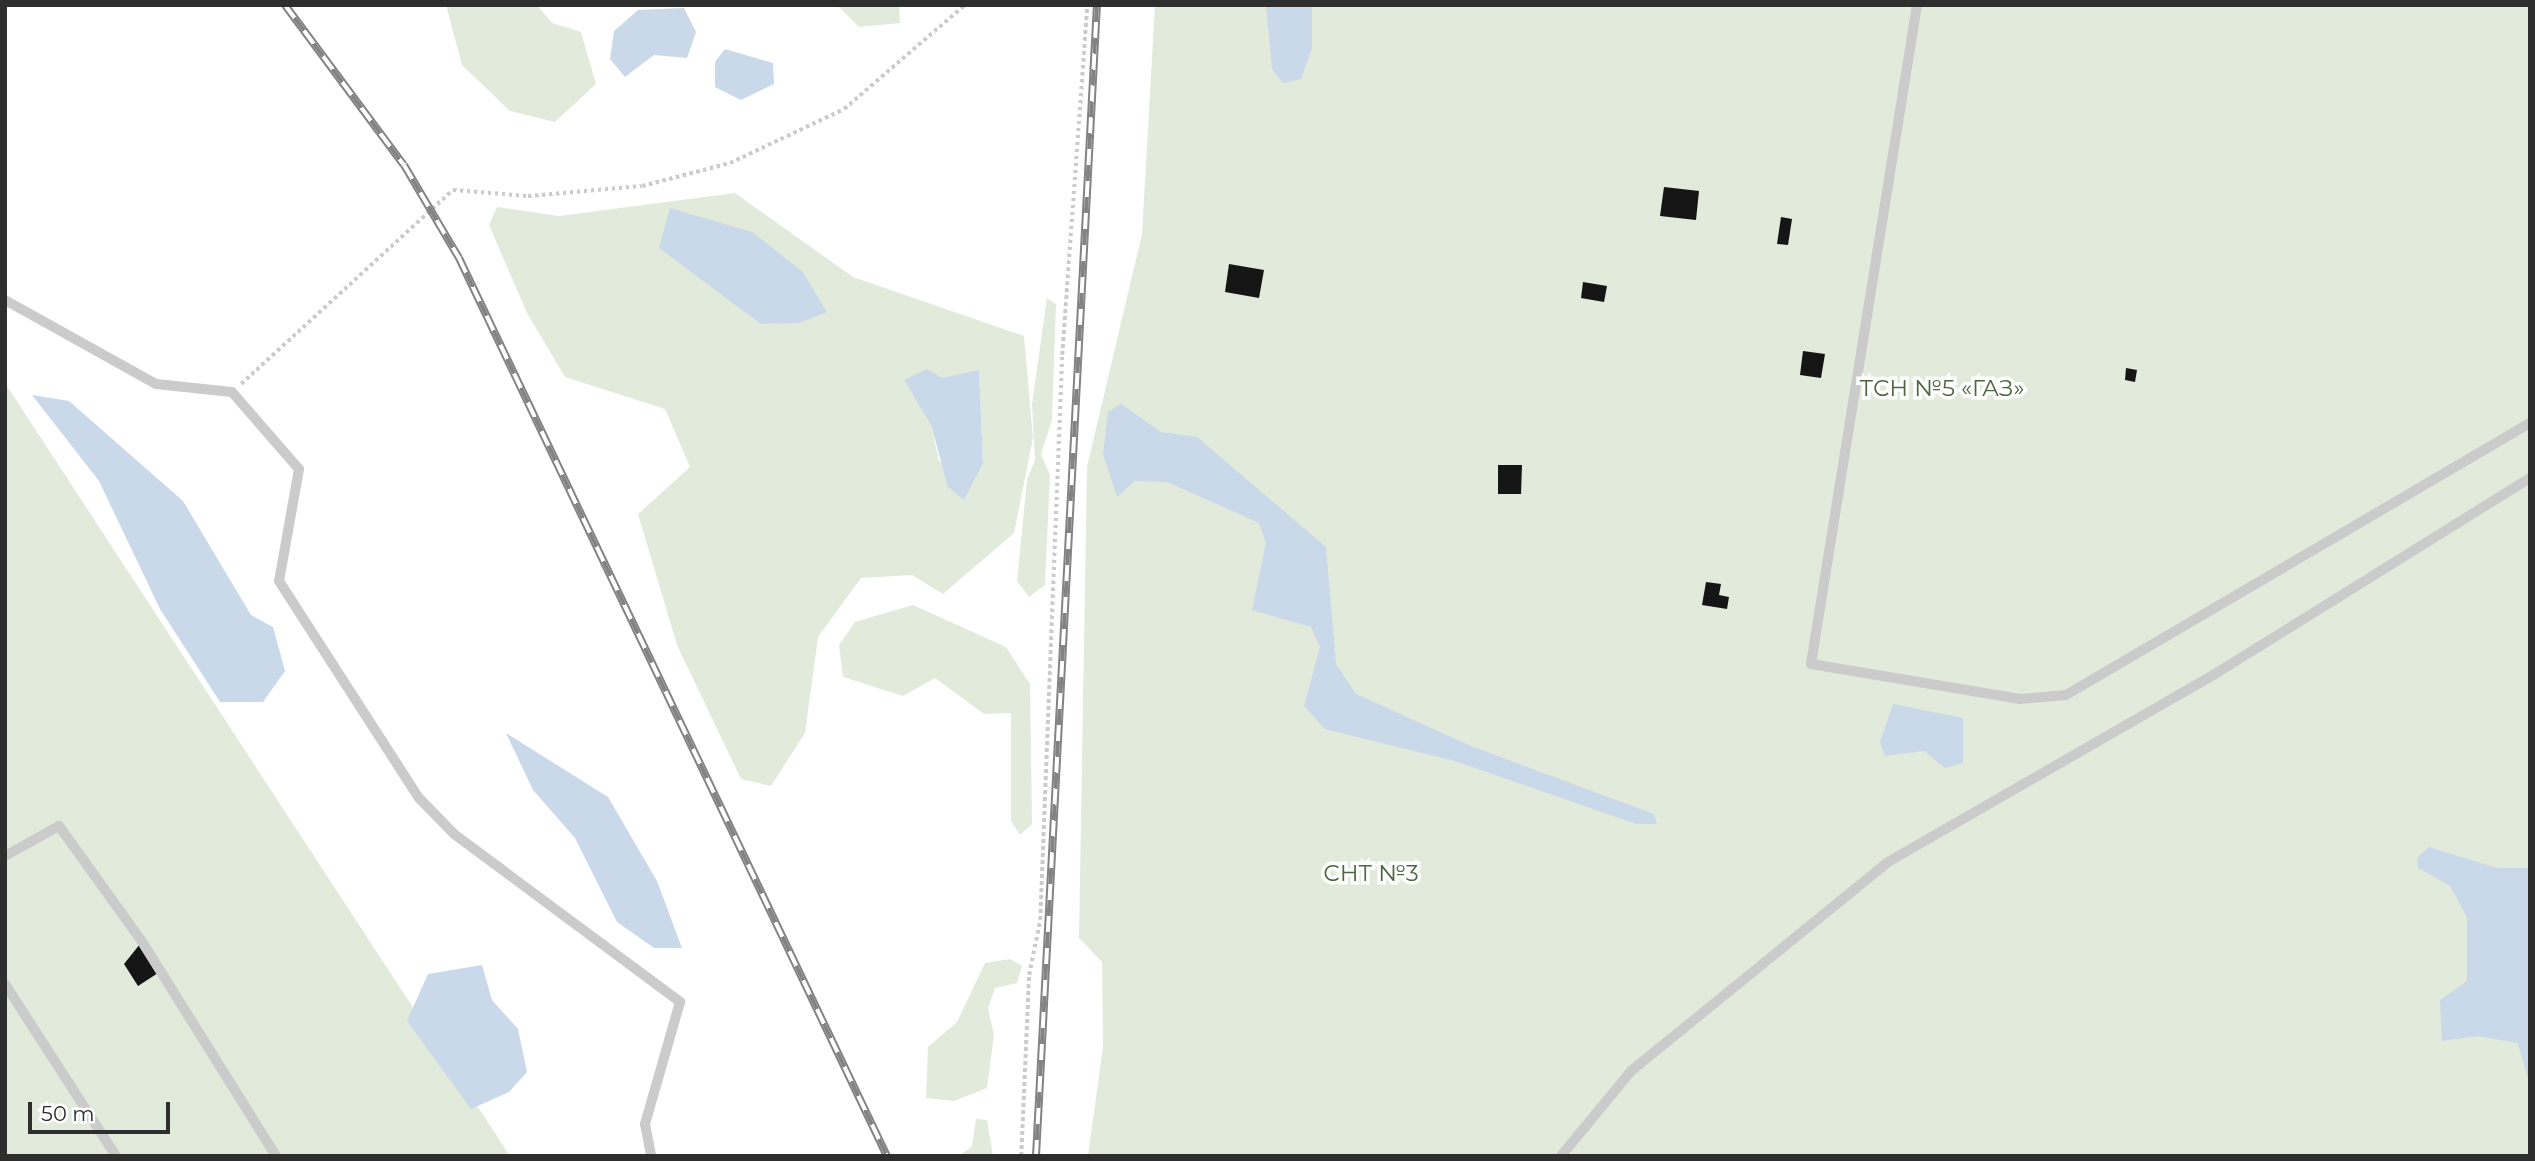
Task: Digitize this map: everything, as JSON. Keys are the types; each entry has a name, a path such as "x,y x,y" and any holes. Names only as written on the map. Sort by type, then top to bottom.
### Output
{"lane":[{"path":"1917,5 1811,664 2020,699 2066,695 2530,423"},
{"path":"5,300 156,384 232,392 299,469 279,581 419,798 454,834 680,1002 645,1124 652,1156"},
{"path":"1561,1156 1631,1071 1888,862 2236,662 2530,478"},
{"path":"5,856 59,826 141,940 276,1156"},
{"path":"5,984 116,1156"}],"path":[{"path":"232,392 453,190 528,196 642,186 730,163 844,109 965,5"},
{"path":"1021,1156 1029,975 1040,920 1063,341 1087,5"}],"green space":[{"path":"446,5 537,5 552,23 581,32 596,84 555,122 510,111 462,65"},
{"path":"837,5 899,5 900,23 859,27"},
{"path":"1155,5 2530,5 2530,1156 1088,1156 1103,1047 1102,962 1079,938 1087,467 1142,234"},
{"path":"735,193 853,277 1024,336 1033,438 1014,533 943,594 912,575 861,578 818,637 805,733 771,786 741,779 677,645 638,514 690,467 665,409 565,377 527,313 489,225 497,207 559,216","holes":["752,232 761,324 713,286","979,370 983,463 939,461 931,425"]},
{"path":"1047,298 1056,304 1052,420 1041,454 1050,475 1045,585 1029,597 1017,581 1027,480 1035,460 1032,404"},
{"path":"5,383 510,1156 5,1156"},
{"path":"913,605 1006,647 1030,684 1032,824 1020,835 1011,821 1011,713 984,714 935,678 903,696 843,677 839,645 855,622"},
{"path":"1010,959 1022,966 1017,983 995,988 988,1008 994,1035 987,1088 954,1101 926,1098 928,1047 957,1022 985,963"},
{"path":"976,1119 987,1120 993,1156 959,1156 972,1146"}],"water":[{"path":"1266,5 1312,5 1312,48 1301,79 1283,83 1272,69"},
{"path":"684,8 696,32 687,58 654,55 625,77 610,59 614,31 638,10"},
{"path":"725,49 773,63 774,84 741,100 715,87 715,62"},
{"path":"670,208 752,232 803,272 827,312 799,323 761,324 659,248"},
{"path":"927,369 942,378 979,370 983,463 964,500 948,487 931,425 904,380"},
{"path":"32,395 69,401 183,501 251,615 273,627 285,671 263,702 220,702 160,609 99,481"},
{"path":"1121,404 1161,432 1197,437 1326,547 1336,664 1356,694 1471,746 1654,814 1657,824 1636,824 1455,761 1325,729 1304,706 1320,647 1311,627 1252,610 1266,543 1259,523 1167,482 1135,481 1117,497 1103,454 1108,412"},
{"path":"1893,704 1963,718 1963,763 1945,768 1924,751 1885,756 1880,742"},
{"path":"506,733 608,797 657,881 682,948 654,948 617,922 575,838 533,790"},
{"path":"2429,847 2497,868 2530,868 2530,1086 2518,1043 2478,1036 2442,1041 2440,1000 2467,981 2467,917 2450,886 2418,868 2417,858"},
{"path":"482,965 492,1000 518,1029 527,1072 509,1092 471,1109 407,1021 428,974"}],"building":[{"path":"1664,187 1699,191 1696,220 1660,216"},
{"path":"1781,217 1792,219 1788,245 1777,244"},
{"path":"1229,264 1264,270 1259,298 1225,292"},
{"path":"1583,282 1607,286 1604,302 1581,298"},
{"path":"1803,351 1825,354 1821,378 1800,375"},
{"path":"2126,368 2137,370 2135,382 2125,380"},
{"path":"1498,465 1522,465 1521,494 1498,494"},
{"path":"1706,582 1721,584 1719,595 1729,597 1727,609 1702,605"},
{"path":"140,944 158,973 138,986 124,964"}],"railway":[{"path":"285,5 404,165 459,258 887,1156"},
{"path":"1036,1156 1097,5"}],"park label":[{"name":"ТСН №5 «ГАЗ»","path":"1942,388"},
{"name":"СНТ №3","path":"1371,873"}]}
